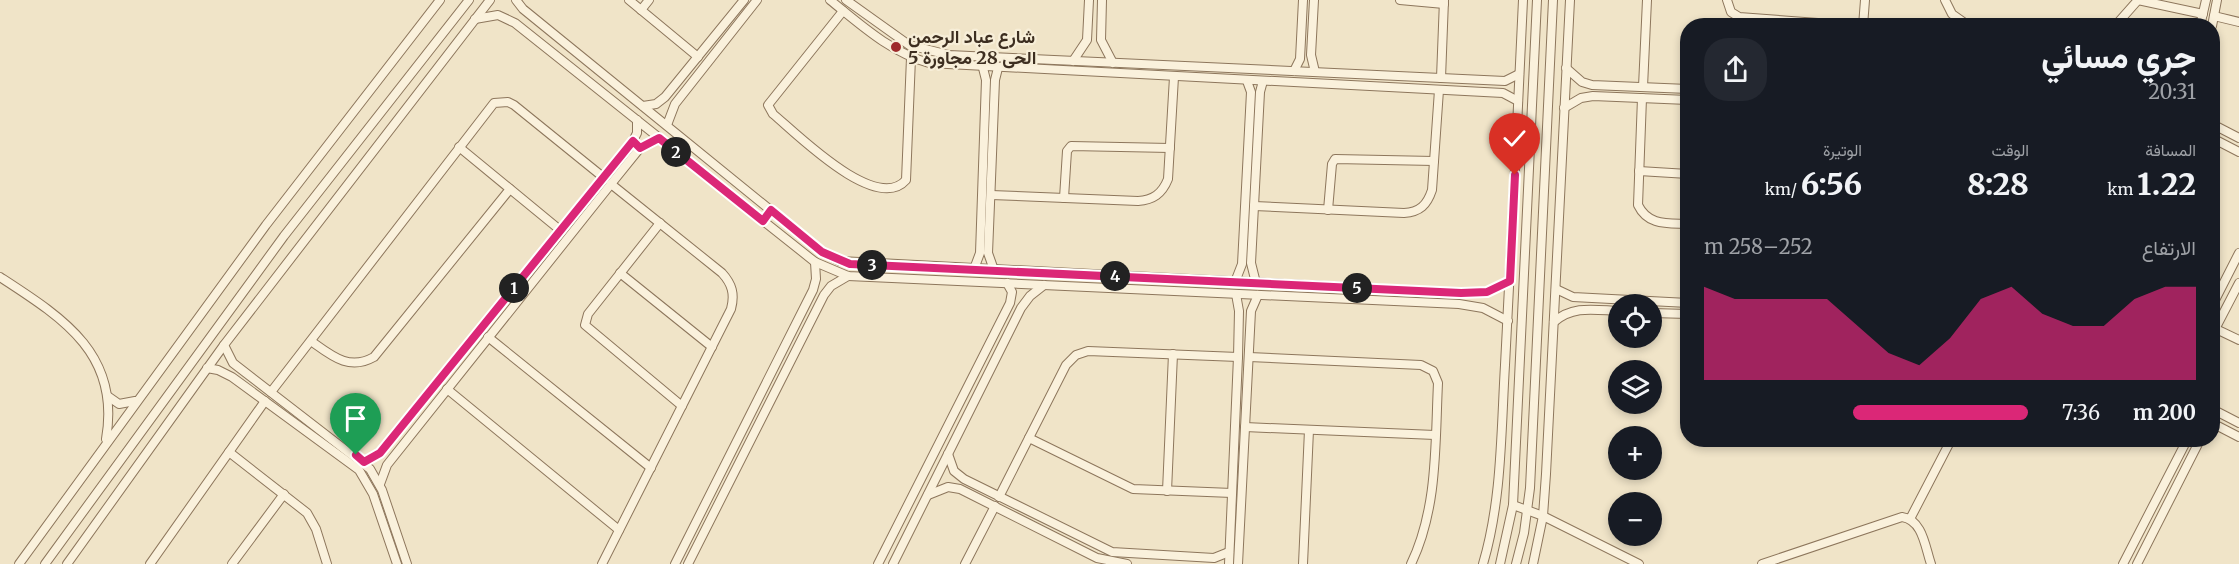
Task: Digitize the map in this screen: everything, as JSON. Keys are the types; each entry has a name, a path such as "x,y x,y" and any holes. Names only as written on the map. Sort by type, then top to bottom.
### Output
{"street":[{"path":"19,564 136,400 266,225 440,0"},
{"path":"45,564 284,236 469,0"},
{"path":"67,564 224,345 490,0"},
{"path":"516,0 523,9 822,252 840,261 1477,293 1498,288 1510,281"},
{"path":"629,0 698,57"},
{"path":"641,10 649,0"},
{"path":"643,106 661,101 744,0"},
{"path":"667,125 675,104 757,0"},
{"path":"830,0 887,46 912,58 938,64 1506,93 1518,101"},
{"path":"846,0 898,39 926,51 950,55 1505,81 1519,74"},
{"path":"1073,61 1086,40 1089,0"},
{"path":"1102,0 1101,40 1113,63"},
{"path":"1294,71 1300,59 1303,0"},
{"path":"1314,0 1311,56 1315,72"},
{"path":"1400,0 1444,2 1441,78"},
{"path":"1483,564 1495,512 1508,321 1522,0"},
{"path":"1500,564 1513,505 1537,0"},
{"path":"1516,564 1528,510 1553,0"},
{"path":"1533,564 1543,516 1570,0"},
{"path":"1643,87 1647,0"},
{"path":"1727,0 1731,12 1739,17 1752,18"},
{"path":"1864,18 1865,0"},
{"path":"1945,0 1952,14 1958,18"},
{"path":"2122,18 2138,0 2203,14"},
{"path":"2202,18 2206,0"},
{"path":"2214,18 2217,0"},
{"path":"843,11 772,98 769,108 858,181 892,187 906,180 912,58"},
{"path":"476,19 490,14 506,17 815,262 848,276 1459,304 1483,308 1508,321"},
{"path":"2220,21 2239,22"},
{"path":"974,269 980,253 986,80 983,68"},
{"path":"994,270 988,253 995,80 998,68"},
{"path":"1566,68 1587,84 1680,89"},
{"path":"991,195 1138,201 1154,198 1165,187 1168,179 1174,77"},
{"path":"1235,282 1242,264 1251,92 1247,81"},
{"path":"1257,283 1251,263 1260,92 1263,81"},
{"path":"1254,206 1404,213 1419,210 1429,200 1432,190 1439,90"},
{"path":"1564,108 1581,98 1593,96 1680,100"},
{"path":"1642,98 1637,197 1642,212 1653,221 1680,223"},
{"path":"271,392 494,103 507,102 603,177"},
{"path":"364,462 380,453 633,141 637,133 637,120"},
{"path":"2220,128 2239,138"},
{"path":"380,484 387,465 640,148 659,138"},
{"path":"633,141 640,148"},
{"path":"2220,142 2239,152"},
{"path":"1064,198 1067,151 1071,146 1170,148"},
{"path":"459,147 560,230"},
{"path":"1328,210 1332,164 1335,159 1434,161"},
{"path":"1639,171 1680,174"},
{"path":"602,564 731,309 733,289 722,273 611,184"},
{"path":"310,341 344,362 365,362 374,357 510,189"},
{"path":"763,221 771,210"},
{"path":"660,223 586,317 585,325 682,406"},
{"path":"2220,290 2239,253"},
{"path":"675,564 813,290 816,279 815,262"},
{"path":"620,273 712,347"},
{"path":"688,564 824,296 831,286 848,276"},
{"path":"0,277 39,304 86,346 104,375 109,397 106,442"},
{"path":"1164,279 1164,291"},
{"path":"878,564 1010,303 1012,292 1007,283"},
{"path":"2220,320 2239,283"},
{"path":"893,564 1021,308 1030,296 1044,285"},
{"path":"1556,289 1573,297 1680,303"},
{"path":"1228,564 1238,357 1239,318 1236,294"},
{"path":"1238,564 1250,318 1252,305 1258,295"},
{"path":"1539,306 1555,306"},
{"path":"1554,322 1579,309 1608,310"},
{"path":"1662,313 1680,314"},
{"path":"1239,318 1250,318"},
{"path":"2220,334 2239,340"},
{"path":"488,337 651,468"},
{"path":"224,345 228,357 239,368 339,449 364,477 397,564"},
{"path":"999,497 1066,365 1076,355 1088,351 1238,357"},
{"path":"1167,490 1173,354"},
{"path":"1249,357 1428,367 1433,371 1438,382 1428,514 1411,564"},
{"path":"207,368 218,369 232,377 339,449 364,462 380,484 407,564"},
{"path":"232,377 239,368"},
{"path":"447,389 619,530"},
{"path":"109,397 125,405 136,400"},
{"path":"152,563 265,401"},
{"path":"2220,413 2239,423"},
{"path":"1245,427 1435,435"},
{"path":"2220,429 2239,437"},
{"path":"1303,564 1309,430"},
{"path":"1029,438 1129,487 1232,493"},
{"path":"1910,519 1947,447"},
{"path":"2124,564 2183,447"},
{"path":"2137,564 2196,447"},
{"path":"229,452 284,494 310,518 327,564"},
{"path":"948,454 951,465 958,476 1116,554 1214,558 1229,552"},
{"path":"2178,457 2188,461"},
{"path":"927,495 941,488 954,487 1102,562 1127,564"},
{"path":"232,564 284,494"},
{"path":"1513,505 1543,516 1639,564"},
{"path":"968,563 995,506"},
{"path":"1762,564 1898,518 1910,519 1918,526 1930,564"},
{"path":"693,527 704,533"},
{"path":"386,531 395,528"}],"place":[{"name":"شارع عباد الرحمن الحى 28 مجاورة 5","path":"896,47"}],"route":[{"path":"356,455 364,462 378,456 633,141 640,148 659,138 763,221 771,210 822,252 850,264 1461,293 1487,292 1510,281 1515,175"}]}
